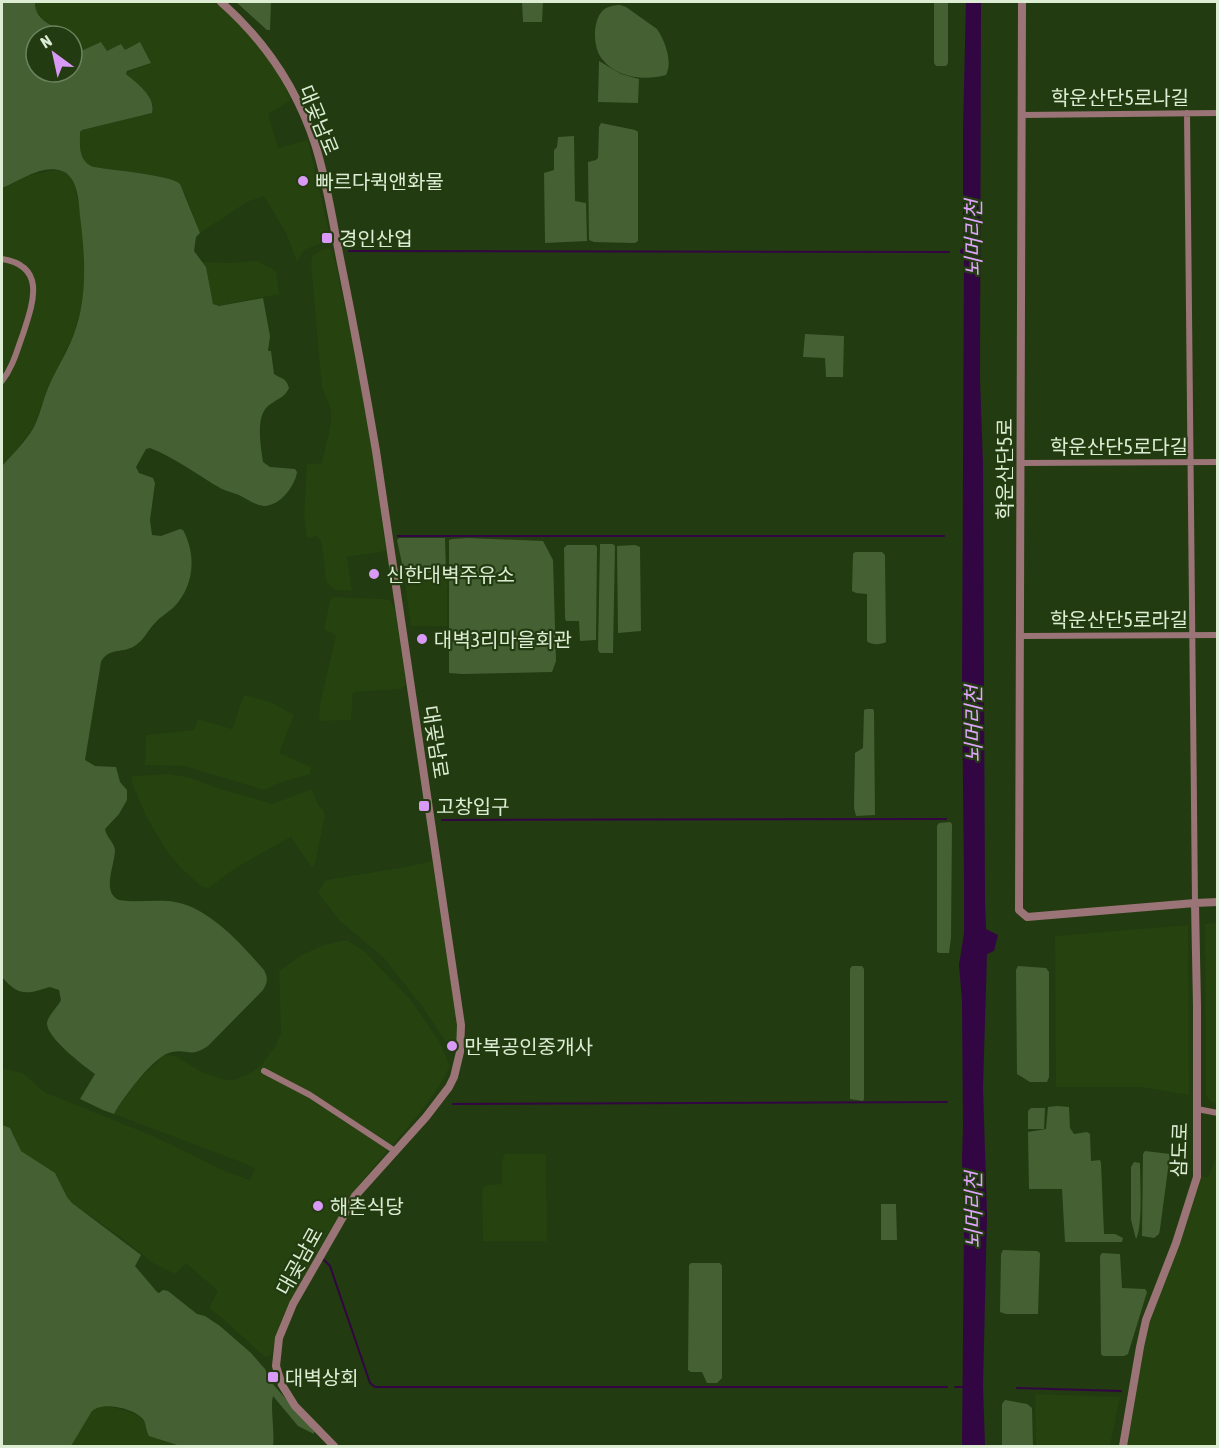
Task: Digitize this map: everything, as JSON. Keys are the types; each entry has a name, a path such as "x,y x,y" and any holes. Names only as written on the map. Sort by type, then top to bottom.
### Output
{"street":[{"name":"대곶남로","path":"221,2 253,32 272,57 302,111 315,144 362,370 376,452 461,1025 460,1052 454,1077 435,1106 355,1196 293,1304 279,1338 276,1366 282,1385 295,1406 334,1446"},
{"name":"학운산단5로","path":"1022,2 1019,910 1027,917 1195,903"},
{"path":"1187,113 1195,903 1218,902"},
{"name":"학운산단5로나길","path":"1022,115 1218,113"},
{"path":"2,259 22,266 30,276 35,290 33,304 14,359 2,381"},
{"name":"학운산단5로다길","path":"1020,463 1218,462"},
{"name":"학운산단5로라길","path":"1020,636 1218,635"},
{"name":"삼도로","path":"1123,1446 1143,1331 1176,1243 1197,1177 1195,903"},
{"path":"264,1071 310,1095 395,1150"},
{"path":"1197,1109 1218,1113"}],"shaded area":[{"path":"2,2 35,2 38,14 49,24 24,24 24,84 84,84 84,50 101,42 107,51 121,44 125,50 140,42 151,63 127,71 126,74 149,96 153,107 152,113 82,130 80,132 81,153 85,161 94,167 153,175 180,184 200,233 196,237 194,251 206,267 213,304 219,306 263,298 270,336 268,351 271,351 274,374 285,380 289,388 264,411 260,425 263,462 270,467 295,469 297,472 290,489 276,503 264,506 254,503 222,489 150,448 146,449 136,467 139,473 153,478 155,483 150,520 152,535 161,536 183,530 192,561 185,591 173,608 157,621 140,642 128,649 107,655 101,662 85,760 95,766 116,767 120,782 127,790 127,800 119,814 105,829 115,850 110,878 111,891 119,900 175,902 201,912 224,929 246,950 264,970 267,980 263,990 208,1046 197,1052 172,1052 157,1061 132,1088 114,1114 80,1099 95,1074 67,1052 49,1030 47,1021 61,1000 59,990 50,987 29,992 19,991 2,977 2,466 31,432 48,388 68,348 82,305 84,276 78,197 74,184 67,174 54,169 39,171 2,188"},
{"path":"35,2 216,2 250,33 278,73 290,97 290,101 268,114 278,148 308,140 329,232 326,241 304,250 297,262 287,235 264,196 247,202 200,233 185,193 85,163 81,156 80,132 82,130 153,113 153,105 147,93 126,73 151,63 125,50 106,51 101,42 84,50 84,24 50,24 35,10"},
{"path":"236,2 271,2 270,30 267,30"},
{"path":"522,2 543,2 542,22 523,22"},
{"path":"934,2 948,2 948,63 946,66 936,66 934,63"},
{"path":"620,5 657,29 667,52 669,64 666,75 640,78 623,74 602,59 595,40 598,18 606,8"},
{"path":"599,61 621,74 639,79 638,103 598,102"},
{"path":"601,123 638,132 638,241 635,243 589,240 588,162 598,158"},
{"path":"574,136 575,201 586,203 587,241 545,243 544,173 554,170 554,150 557,147 558,137"},
{"path":"55,170 71,177 79,206 85,284 81,308 74,334 48,387 34,427 2,466 2,188 30,175"},
{"path":"324,249 330,249 333,252 359,373 386,551 347,557 352,591 336,590 327,583 321,540 317,536 307,538 304,515 307,464 322,463 331,423 331,410 322,387 311,263 313,255"},
{"path":"257,261 276,271 279,294 216,306 213,304 203,262"},
{"path":"805,334 844,336 843,377 826,377 825,358 803,357"},
{"path":"399,538 445,538 446,572 404,573 397,540"},
{"path":"468,538 543,541 553,560 556,661 552,672 449,673 449,540"},
{"path":"600,544 615,546 613,653 600,653 598,650"},
{"path":"567,545 595,545 597,547 596,640 580,641 579,621 566,621 565,618 564,548"},
{"path":"617,546 640,547 641,631 618,633"},
{"path":"855,552 882,552 885,555 886,642 884,643 873,644 867,641 867,594 852,591 853,554"},
{"path":"404,575 447,575 447,626 411,626"},
{"path":"333,597 390,600 395,609 406,684 401,689 353,692 351,720 319,721 320,704 336,635 324,630 330,600"},
{"path":"244,695 270,702 294,715 279,753 311,767 310,774 264,790 184,766 145,765 146,735 194,730 198,719 232,729"},
{"path":"864,710 874,711 875,815 856,816 854,808 855,753 863,748"},
{"path":"169,774 191,778 272,804 312,789 325,816 312,868 291,837 237,867 208,888 202,887 181,868 166,850 146,816 131,781 133,776"},
{"path":"950,822 952,824 951,938 949,953 939,953 937,952 937,826 939,823"},
{"path":"432,861 456,1014 458,1040 448,1042 383,957 341,922 318,893 325,881 331,879"},
{"path":"1218,923 1217,1104 1212,1103 1206,1096 1205,924"},
{"path":"1188,925 1189,1095 1141,1087 1056,1087 1055,936"},
{"path":"348,941 364,951 410,999 439,1041 450,1066 421,1112 359,1184 343,1207 291,1299 281,1321 271,1355 267,1357 209,1308 218,1291 186,1263 175,1274 153,1263 72,1203 55,1173 21,1151 16,1144 14,1134 2,1125 2,1068 23,1073 44,1092 153,1136 227,1172 250,1180 255,1169 241,1162 114,1114 136,1082 165,1055 175,1056 204,1073 225,1080 245,1076 260,1067 276,1045 281,1033 279,971 300,956 321,946"},
{"path":"852,966 862,966 864,969 863,1101 850,1099 850,969"},
{"path":"1018,966 1046,968 1049,972 1049,1077 1047,1082 1030,1082 1017,1074 1016,970"},
{"path":"1048,1107 1069,1107 1070,1128 1074,1134 1087,1132 1090,1134 1091,1161 1100,1160 1101,1163 1104,1234 1115,1234 1123,1238 1122,1242 1065,1242 1062,1189 1029,1189 1028,1132 1046,1129"},
{"path":"1031,1108 1045,1108 1044,1129 1028,1129 1028,1111"},
{"path":"2,1125 10,1128 21,1151 55,1173 72,1203 141,1255 135,1266 157,1292 168,1291 197,1314 205,1316 220,1326 251,1353 265,1369 271,1382 314,1431 314,1434 298,1426 273,1396 273,1446 180,1446 149,1436 144,1420 138,1414 117,1407 103,1406 92,1411 71,1446 2,1446"},
{"path":"1145,1151 1170,1154 1160,1229 1159,1234 1154,1238 1142,1236 1143,1154"},
{"path":"505,1154 546,1154 547,1241 483,1241 482,1190 487,1185 502,1184 502,1161"},
{"path":"1217,1154 1217,1446 1127,1446 1148,1324 1182,1237 1202,1176 1208,1178"},
{"path":"1134,1162 1140,1163 1140,1214 1136,1239 1131,1220 1131,1167"},
{"path":"881,1204 896,1204 897,1240 881,1240"},
{"path":"1003,1250 1040,1253 1038,1314 1000,1312 1001,1254"},
{"path":"1102,1253 1120,1254 1122,1288 1145,1289 1147,1292 1128,1354 1124,1356 1103,1356 1101,1354 1100,1256"},
{"path":"691,1263 720,1263 722,1266 722,1378 717,1383 707,1383 702,1372 688,1370 689,1265"},
{"path":"1035,1394 1120,1397 1110,1446 1036,1446"},
{"path":"1005,1400 1027,1404 1032,1408 1033,1446 1002,1446 1002,1404"},
{"path":"103,1405 139,1416 145,1423 149,1436 180,1446 71,1446 92,1411"}],"water":[{"name":"뇌머리천","path":"966,2 981,2 980,380 983,464 985,902 986,929 998,935 994,951 987,954 983,1088 987,1215 983,1386 985,1446 962,1446 964,1230 962,1001 959,965 964,933 962,690 964,255 960,253 960,250 963,248"}],"waterway":[{"path":"349,251 949,252"},
{"path":"398,536 944,536"},
{"path":"442,820 946,819"},
{"path":"453,1104 947,1102"},
{"path":"324,1260 330,1266 370,1383 375,1387 947,1387"},
{"path":"955,1387 964,1387"},
{"path":"1017,1388 1121,1391"}],"place":[{"name":"빠르다퀵앤화물","path":"303,181"},
{"name":"경인산업","path":"327,238"},
{"name":"신한대벽주유소","path":"374,574"},
{"name":"대벽3리마을회관","path":"422,639"},
{"name":"고창입구","path":"424,806"},
{"name":"만복공인중개사","path":"452,1046"},
{"name":"해촌식당","path":"318,1206"},
{"name":"대벽상회","path":"273,1377"}]}
